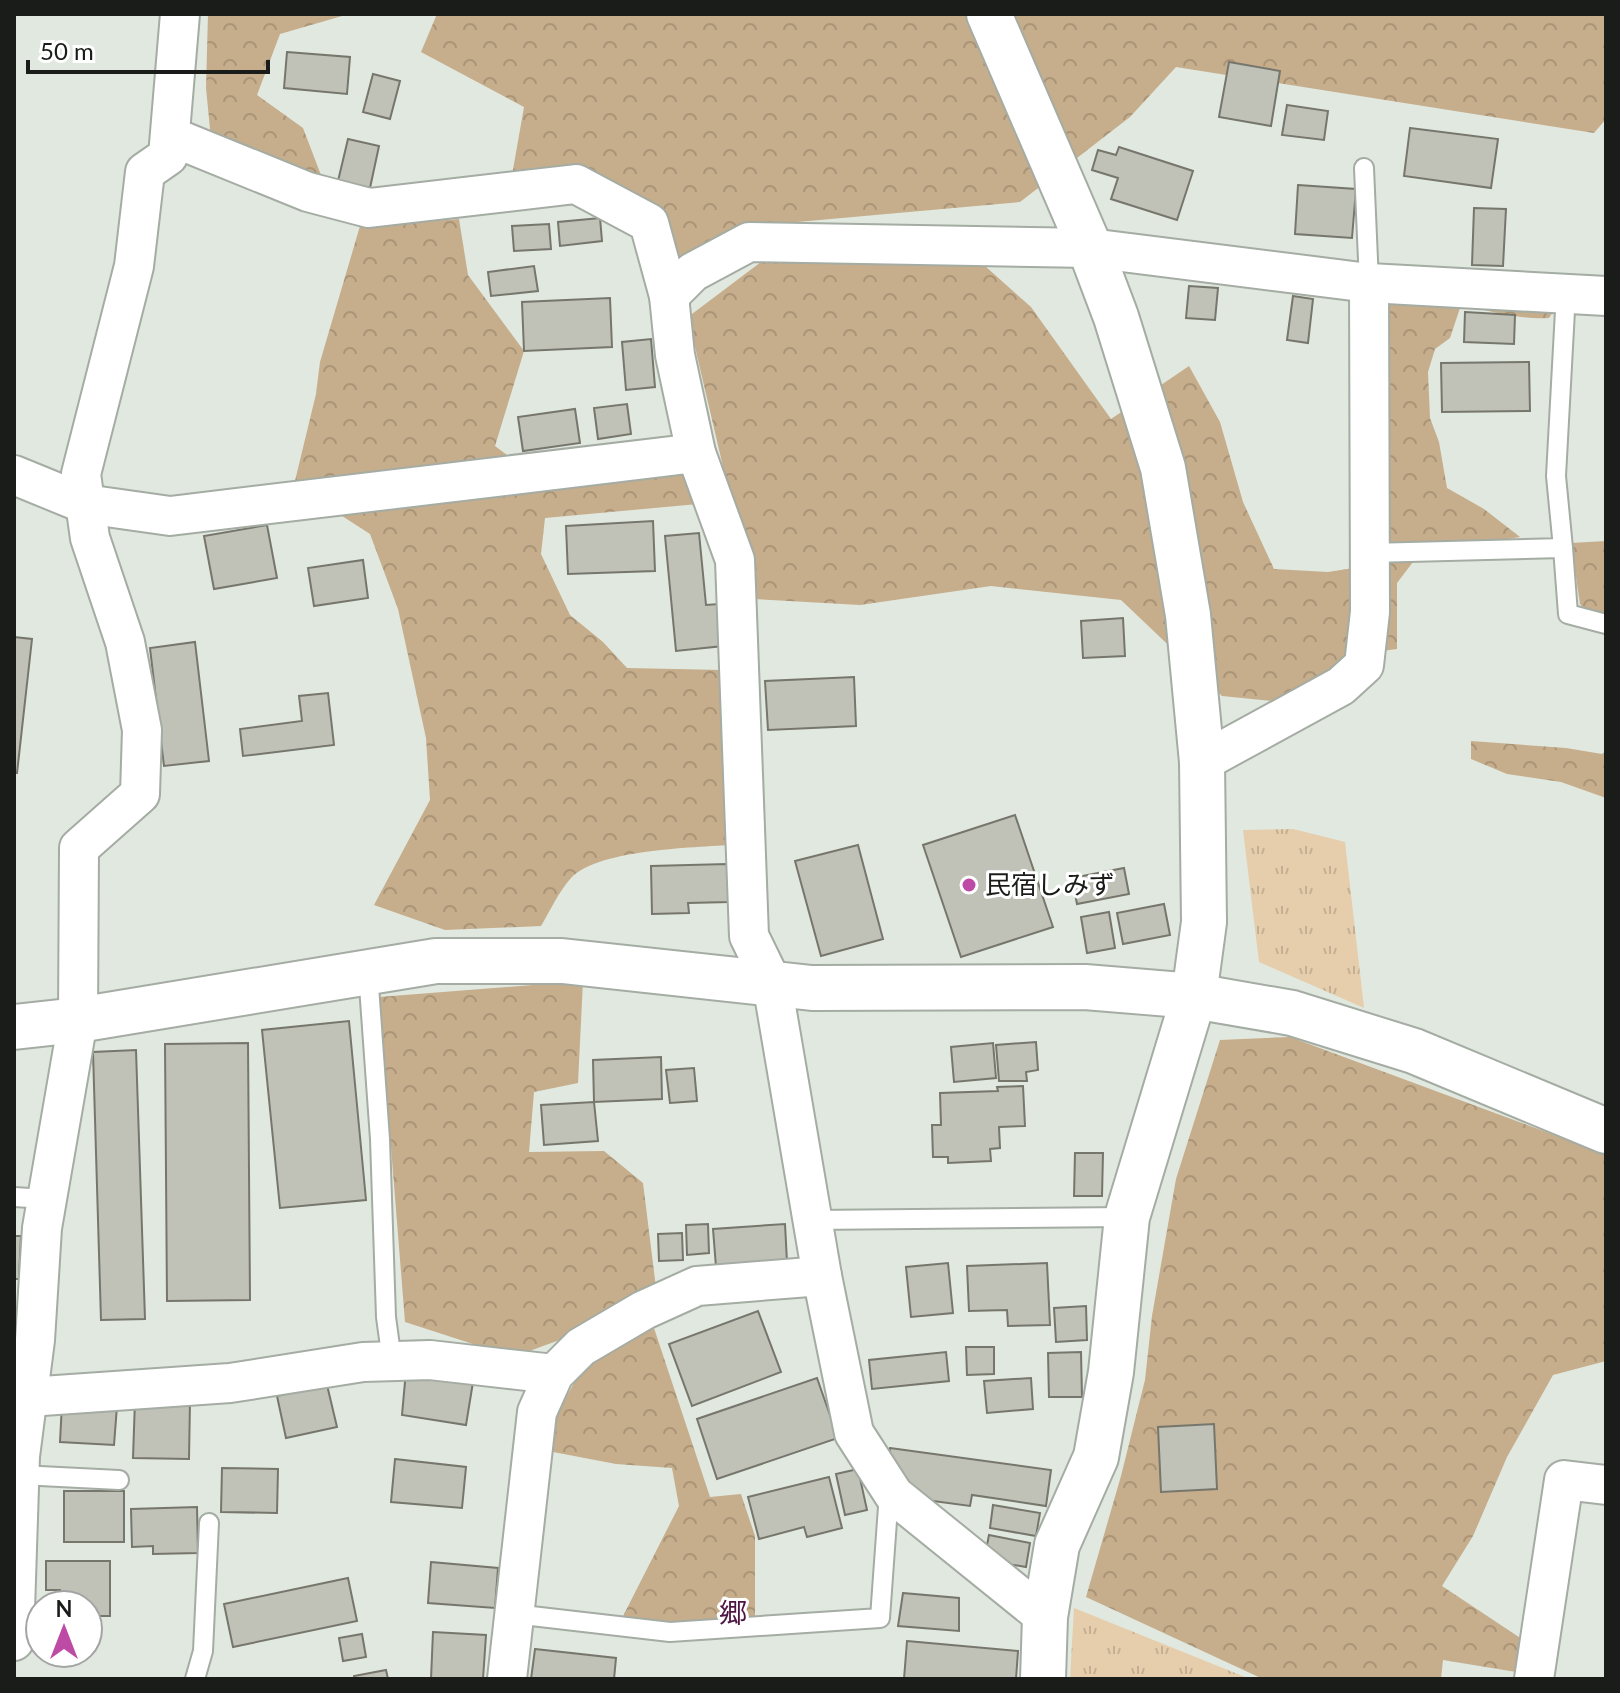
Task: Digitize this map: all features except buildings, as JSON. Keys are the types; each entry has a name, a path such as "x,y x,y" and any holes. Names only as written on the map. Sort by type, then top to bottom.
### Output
{"street":[{"path":"14,1641 18,1465 35,1340 42,1228 30,1198 78,1020 79,848 140,794 142,730 125,642 90,538 81,474 134,266 145,172 168,156 180,14"},
{"path":"989,14 1090,248 1116,317 1163,468 1188,615 1202,762 1204,922 1194,996 1127,1217 1111,1372 1096,1457 1057,1545 1045,1617 1043,1679"},
{"path":"170,136 308,192 369,208 576,184 649,223 669,296 675,355 696,453 735,560 749,936 772,983 822,1276 854,1433 890,1490 1045,1617"},
{"path":"669,296 693,272 749,242 1090,248 1369,283 1606,296"},
{"path":"1202,762 1341,686 1364,665 1370,612 1369,283"},
{"path":"14,475 85,504 170,516 696,453"},
{"path":"14,1027 78,1020 436,961 562,961 812,988 1085,987 1194,996 1292,1013 1414,1051 1606,1131"},
{"path":"507,1679 537,1412 554,1374 581,1347 644,1310 697,1286 822,1276"},
{"path":"28,1397 230,1383 363,1362 430,1360 554,1374"},
{"path":"1534,1679 1564,1480 1606,1485"}],"lane":[{"path":"1364,168 1369,283"},
{"path":"1566,292 1556,476 1568,614 1606,624"},
{"path":"1370,553 1563,548"},
{"path":"368,972 380,1139 386,1317 392,1361"},
{"path":"812,1220 1127,1217"},
{"path":"18,1465 119,1480"},
{"path":"514,1614 670,1632 880,1618 890,1490"},
{"path":"195,1679 203,1651 209,1523"}],"green space":[{"path":"208,14 349,14 280,34 257,95 303,128 324,183 211,139 206,88"},
{"path":"437,14 1606,14 1606,119 1594,133 1176,67 1130,117 1020,202 786,223 681,261 652,202 579,167 511,181 524,107 421,52"},
{"path":"459,219 468,275 524,351 495,446 511,458 673,435 698,504 545,518 541,554 570,615 603,642 627,668 722,670 740,844 651,851 585,868 567,883 541,926 445,930 374,905 430,800 426,738 398,609 370,534 294,485 316,394 320,362 360,226"},
{"path":"769,256 985,266 1031,307 1111,419 1189,366 1220,422 1243,502 1274,569 1328,572 1360,567 1354,662 1293,703 1222,696 1121,600 991,586 860,605 754,599 688,317"},
{"path":"1399,295 1555,309 1549,318 1527,318 1461,305 1450,338 1435,349 1428,372 1430,418 1439,442 1447,488 1484,509 1520,537 1419,554 1397,583 1397,649 1374,652 1387,303"},
{"path":"1606,541 1606,619 1591,617 1580,604 1571,543"},
{"path":"1471,741 1566,748 1602,754 1606,751 1606,798 1561,782 1507,774 1471,759"},
{"path":"1293,829 1345,842 1364,1008 1259,962 1243,830"},
{"path":"583,981 578,1083 534,1092 529,1152 604,1151 643,1183 658,1304 513,1357 405,1322 379,997"},
{"path":"1290,1037 1606,1154 1606,1361 1553,1375 1507,1457 1473,1536 1442,1586 1534,1647 1516,1672 1443,1660 1441,1679 1263,1679 1086,1597 1145,1380 1152,1316 1176,1179 1220,1040"},
{"path":"651,1319 710,1497 741,1494 755,1536 755,1622 619,1624 679,1506 672,1468 616,1464 548,1451 559,1410 600,1336"},
{"path":"1074,1608 1250,1679 1070,1679"}],"place":[{"name":"民宿しみず","path":"969,885"}],"district":[{"name":"郷","path":"733,1613"}]}
